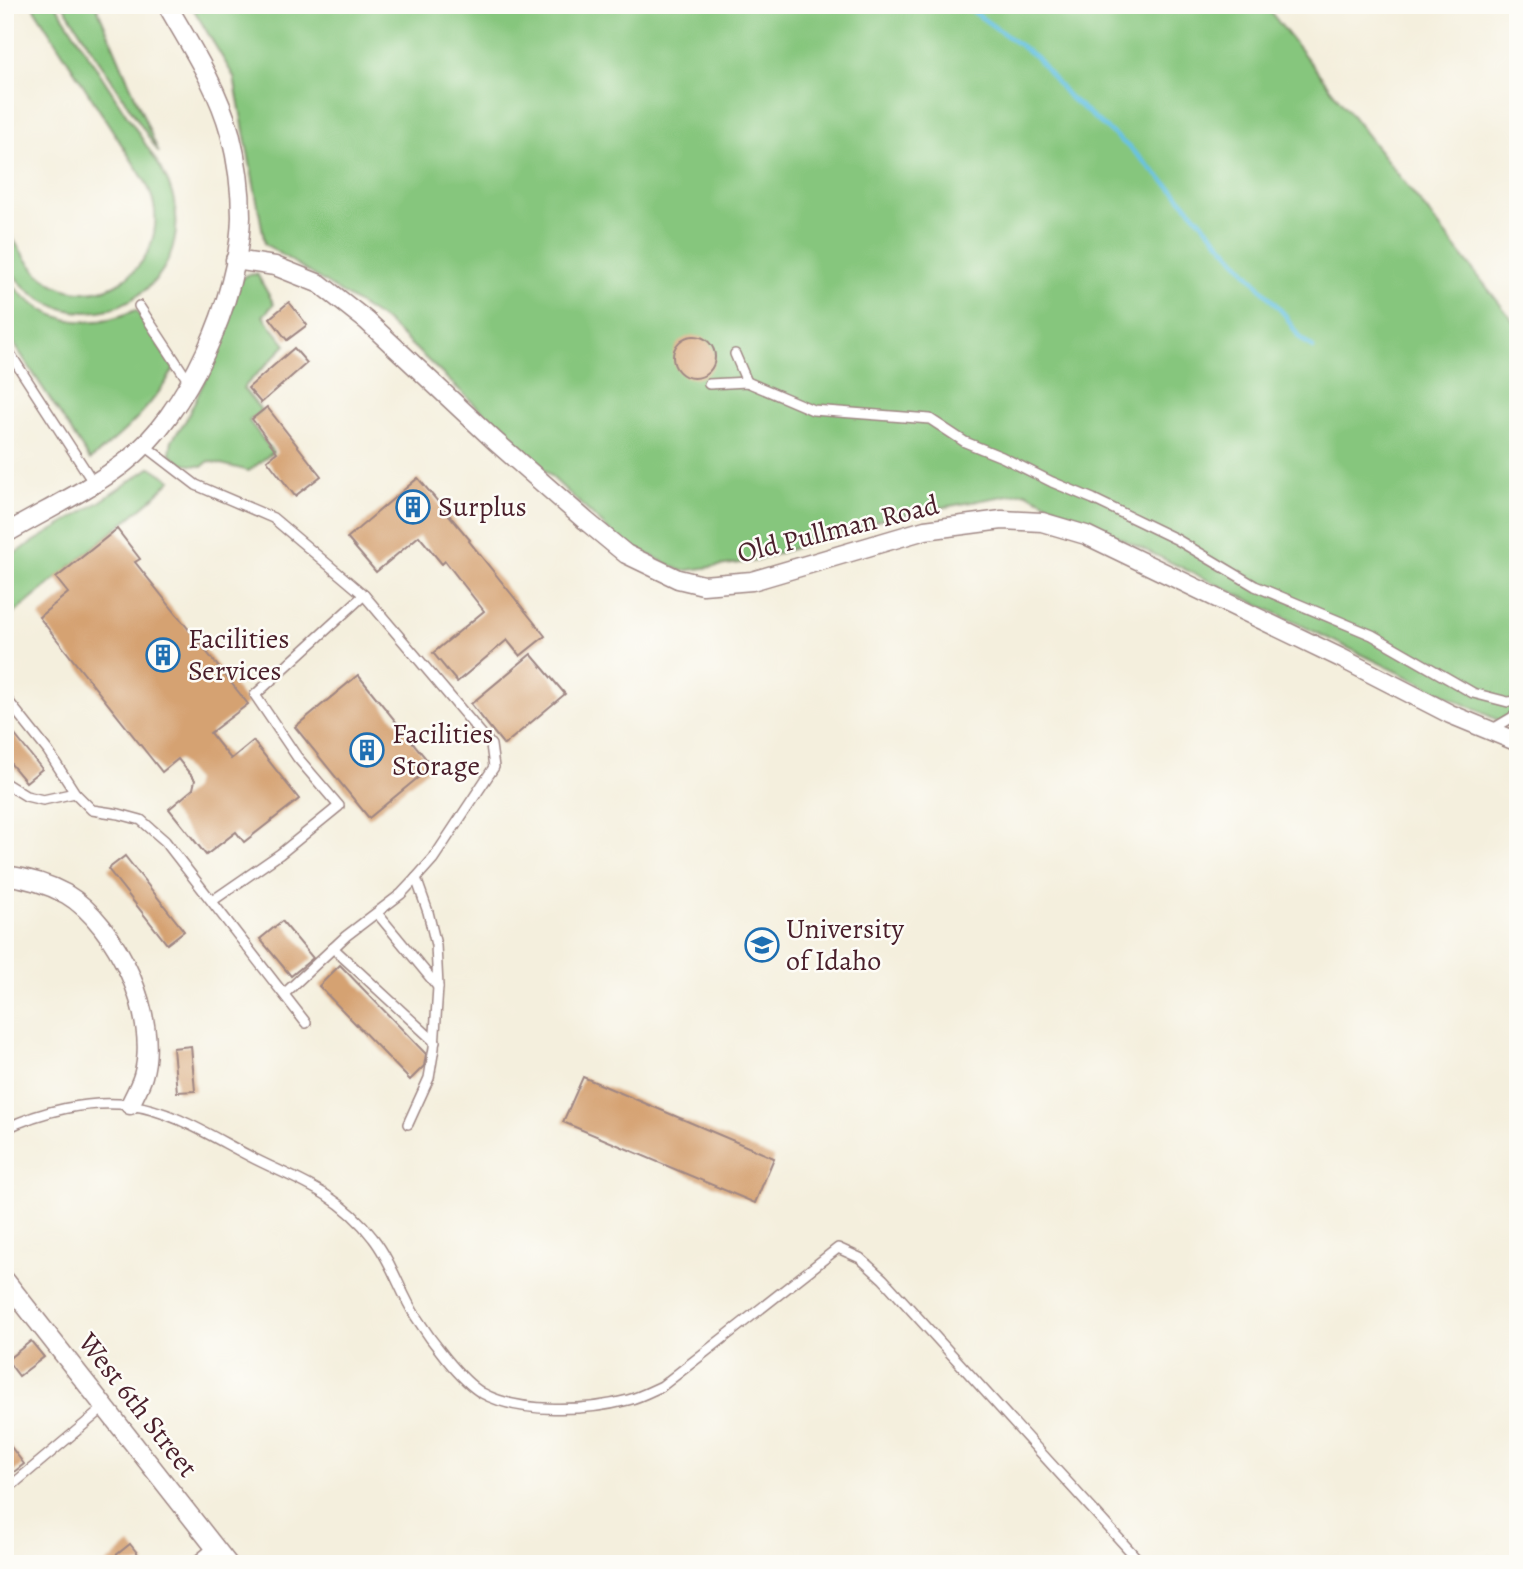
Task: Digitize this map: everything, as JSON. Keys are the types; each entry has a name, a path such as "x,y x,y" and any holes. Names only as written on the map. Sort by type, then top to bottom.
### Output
{"street":[{"path":"5,534 124,463 144,445 178,406 207,348 222,309 235,260 241,218 238,171 230,132 212,81 167,5"},
{"name":"Old Pullman Road","path":"235,260 275,266 320,284 368,321 495,441 626,554 678,579 703,585 752,581 925,530 1002,520 1042,522 1086,535 1450,713 1518,742"},
{"path":"5,874 34,879 68,895 102,927 119,950 141,1006 146,1048 143,1076 130,1105"},
{"name":"West 6th Street","path":"5,1280 229,1564"}],"lane":[{"path":"139,306 190,384"},
{"path":"5,346 93,482"},
{"path":"736,354 747,382"},
{"path":"709,384 747,382 813,410 930,419 965,442 1176,539 1255,586 1372,635 1473,693 1508,702 1518,701"},
{"path":"144,445 196,485 272,518 365,595 491,745 495,767 433,859 401,894 333,948 284,994"},
{"path":"212,901 280,854 339,806 298,757 255,695 365,595"},
{"path":"5,697 48,751 75,793 92,810 141,820 165,841 306,1023"},
{"path":"1490,730 1518,714"},
{"path":"5,783 26,796 43,800 75,793"},
{"path":"408,1124 429,1078 435,1042 438,987 436,945 416,878"},
{"path":"377,913 438,987"},
{"path":"333,948 435,1042"},
{"path":"5,1129 61,1110 106,1104 130,1105 190,1125 327,1195 373,1238 415,1315 445,1358 481,1392 516,1405 556,1408 593,1406 629,1400 662,1386 838,1248 860,1258 883,1279 1142,1564"},
{"path":"5,1491 106,1406"},
{"path":"193,1564 215,1546"}],"green space":[{"path":"32,5 56,5 162,170 176,211 173,247 157,277 132,299 101,311 67,310 34,295 5,263 5,226 39,274 63,288 87,292 110,287 130,274 145,256 154,233 154,208 145,181"},
{"path":"63,5 96,5 159,153"},
{"path":"191,5 1265,5 1518,327 1518,730 1025,492 886,518 755,561 682,571 620,541 387,322 265,244 234,77"},
{"path":"257,274 274,304 263,316 286,345 243,388 261,410 249,421 273,452 249,471 209,461 203,466 184,464 170,453 172,440 186,420 220,348 240,281 246,275"},
{"path":"5,276 33,304 64,318 99,321 136,310 174,369 136,419 90,460 5,330"},
{"path":"151,467 171,480 151,500 5,621 5,559 101,501"}],"building":[{"path":"289,302 307,325 287,340 270,318"},
{"path":"694,336 708,343 715,357 708,371 694,378 680,371 673,357 680,343"},
{"path":"294,348 307,363 261,403 248,388"},
{"path":"267,407 321,476 295,496 267,460 277,452 252,419"},
{"path":"418,478 545,636 520,656 507,640 457,682 433,653 484,611 445,561 442,564 419,536 376,572 347,538"},
{"path":"117,529 140,559 135,562 248,704 210,733 231,759 253,741 299,799 244,842 236,832 206,855 169,809 193,789 195,780 178,759 162,772 39,617 68,593 56,578"},
{"path":"531,654 565,694 504,745 471,704"},
{"name":"Facilities Storage","path":"358,675 432,766 369,818 295,727"},
{"path":"14,734 42,769 26,782 5,757 5,742"},
{"path":"125,856 184,931 167,944 108,869"},
{"path":"282,921 313,958 291,976 260,939"},
{"path":"340,965 426,1054 424,1066 410,1080 319,986"},
{"path":"191,1046 195,1091 177,1092 173,1048"},
{"path":"583,1077 774,1158 755,1203 563,1122"},
{"path":"31,1341 44,1357 19,1376 7,1360"},
{"path":"5,1439 24,1464 5,1479"},
{"path":"130,1544 146,1564 105,1564"}],"waterway":[{"path":"964,5 1036,57 1068,96 1131,149 1175,192 1285,315 1299,337 1313,348"}],"place":[{"name":"Surplus","path":"413,507"},
{"name":"Facilities Services","path":"163,655"},
{"name":"Facilities Storage","path":"367,750"},
{"name":"University of Idaho","path":"762,945"}]}
